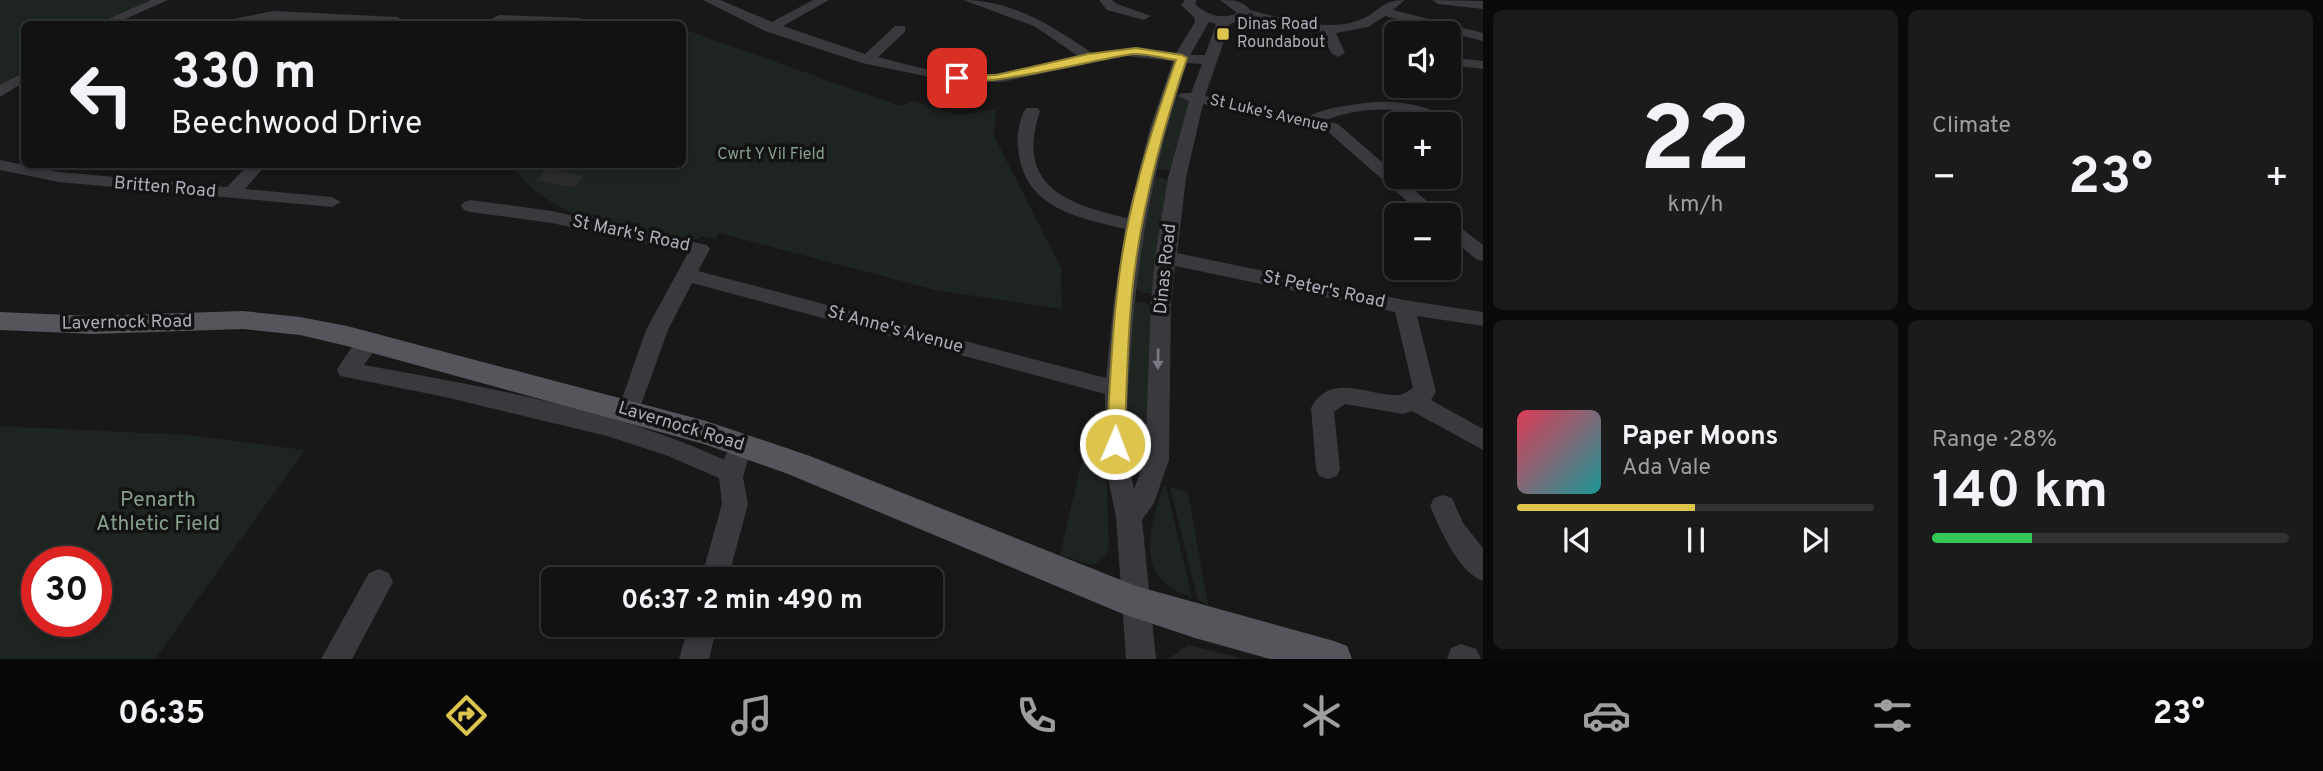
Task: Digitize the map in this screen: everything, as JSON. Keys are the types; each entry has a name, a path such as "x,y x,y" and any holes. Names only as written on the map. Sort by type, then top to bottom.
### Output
{"main road":[{"name":"Lavernock Road","path":"0,321 93,325 243,320 300,326 369,342 629,410 738,458 857,488 1135,602 1334,659"}],"street":[{"path":"111,21 163,0"},
{"path":"709,0 770,28 867,60 940,75 984,79 1088,57 1136,51 1198,61 1210,59"},
{"path":"770,28 823,0"},
{"path":"969,0 1039,23 1088,57"},
{"path":"1105,0 1112,7 1144,16"},
{"path":"1226,0 1238,5 1244,13 1292,24 1326,27 1357,26 1399,0"},
{"path":"1438,0 1483,5"},
{"path":"1185,1 1190,9 1201,16 1224,20 1238,19 1244,13"},
{"path":"1382,11 1483,37"},
{"path":"243,21 273,15 334,21"},
{"name":"Dinas Road","path":"1141,659 1129,517 1122,498 1117,466 1116,405 1124,293 1145,171 1191,33 1202,22 1201,16"},
{"path":"499,17 564,21"},
{"name":"Dinas Road","path":"1129,517 1141,503 1157,460 1161,302 1177,178 1197,99 1224,20"},
{"path":"1295,37 1336,48 1326,27"},
{"path":"867,60 900,29"},
{"path":"1461,62 1483,65"},
{"path":"1,91 21,78"},
{"name":"St Luke's Avenue","path":"1172,87 1197,99 1313,121 1337,130 1420,203"},
{"path":"1,91 21,92"},
{"path":"1313,121 1322,115 1388,103 1421,108 1427,112"},
{"path":"1032,111 1026,130 1026,147 1030,167 1042,191 1064,206 1135,226"},
{"name":"Britten Road","path":"0,166 52,176 332,202"},
{"path":"230,194 255,168"},
{"path":"1145,171 1177,178"},
{"name":"St Mark's Road","path":"470,206 552,217 700,249 657,330 629,410"},
{"path":"1461,238 1483,255"},
{"name":"St Peter's Road","path":"1165,257 1404,307 1483,319"},
{"name":"St Anne's Avenue","path":"686,275 1104,386"},
{"path":"1124,293 1161,302"},
{"path":"1328,469 1322,408 1342,395 1403,405 1425,392 1404,307"},
{"path":"369,342 348,370 445,388 607,427 676,449 717,468 738,458 735,505 718,567"},
{"path":"1412,400 1483,440"},
{"path":"1117,466 1153,474"},
{"path":"1443,506 1454,531 1483,569"},
{"path":"336,659 379,582"},
{"path":"694,659 700,637"},
{"path":"1461,659 1466,659"}],"shaded area":[{"path":"1188,645 1244,659 1168,659"}],"green space":[{"path":"0,0 154,0 104,21 21,21 21,72 0,86"},
{"name":"Cwrt Y Vil Field","path":"686,30 900,106 914,101 959,115 996,109 994,136 1061,268 1062,309 935,290 719,233 715,239 702,236 691,242 615,227 571,213 530,185 514,168 686,168"},
{"path":"1175,93 1192,100 1171,171 1155,168"},
{"path":"1160,177 1169,181 1153,293 1143,293 1134,287 1151,178"},
{"path":"1134,302 1144,302 1152,308 1147,463 1128,460 1123,386"},
{"name":"Penarth Athletic Field","path":"0,426 187,435 305,450 155,659 0,659"},
{"path":"1083,456 1106,463 1109,547 1106,556 1093,565 1060,555"},
{"path":"1164,486 1192,598 1163,581 1152,561 1150,548 1153,521"},
{"path":"1170,487 1188,492 1208,605 1198,599 1196,593"}],"building":[{"path":"546,168 584,176 574,188 537,180"}],"place":[{"name":"Dinas Road Roundabout","path":"1223,34"}],"route":[{"path":"957,78 996,78 1088,57 1136,51 1182,58 1156,131 1145,171 1135,226 1124,293 1115,444"}]}
